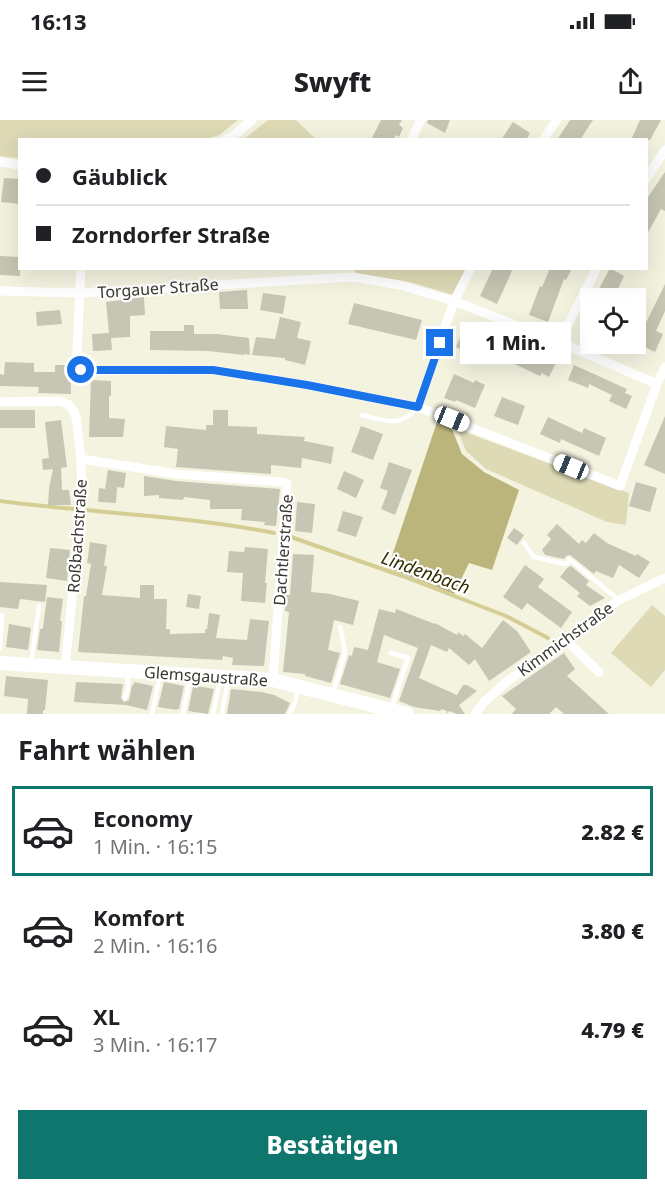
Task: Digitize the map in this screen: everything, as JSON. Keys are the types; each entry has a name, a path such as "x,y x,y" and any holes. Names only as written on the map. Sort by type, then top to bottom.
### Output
{"main road":[{"name":"Glemsgaustraße","path":"0,663 273,680 381,710 407,714"}],"street":[{"path":"228,138 252,120"},
{"path":"412,138 421,120"},
{"path":"544,138 557,120"},
{"path":"648,176 665,150"},
{"path":"0,162 18,165"},
{"path":"81,270 76,371 213,370 307,385 418,407 620,486 665,367"},
{"path":"418,407 454,301 470,270"},
{"path":"559,342 596,270"},
{"name":"Torgauer Straße","path":"0,291 79,293 353,277 400,285 454,301 657,384"},
{"name":"Roßbachstraße","path":"0,402 58,401 68,404 76,417 81,459 81,526 65,667"},
{"name":"Dachtlerstraße","path":"81,459 177,474 288,484 273,680"},
{"name":"Kimmichstraße","path":"474,714 508,680 619,600 665,578"},
{"path":"566,640 598,672"}],"lane":[{"path":"362,415 397,422 412,415 418,407"},
{"path":"524,543 534,557 565,564 570,560 619,600"},
{"path":"31,666 39,606"},
{"path":"0,615 2,615 0,649"},
{"path":"332,695 345,652 340,627"},
{"path":"381,710 408,658 391,653"},
{"path":"125,698 128,688 126,671"},
{"path":"152,714 160,673"},
{"path":"183,714 191,675"},
{"path":"213,714 224,677"},
{"path":"222,714 224,677"},
{"path":"289,714 295,703 299,686"}],"shaded area":[{"path":"0,120 238,120 219,135 209,138 18,138 18,158 0,156"},
{"path":"268,120 296,120 315,138 245,138"},
{"path":"354,270 467,270 453,295 410,282 357,275"},
{"path":"437,422 451,427 462,454 484,472 519,490 492,570 469,563 454,594 388,568"},
{"path":"457,429 629,493 626,525 607,522 486,469 466,451"},
{"path":"652,605 665,616 665,670 651,687 611,653"}],"building":[{"path":"381,120 402,120 399,125 403,128 399,137 396,135 394,138 372,138"},
{"path":"428,120 450,120 445,133 427,123"},
{"path":"570,120 593,120 581,138 558,138"},
{"path":"640,120 661,120 650,140 632,138"},
{"path":"513,122 530,133 527,138 502,138"},
{"path":"665,172 665,211 661,209 648,232 648,197"},
{"path":"4,178 18,179 18,204 1,202"},
{"path":"0,256 18,257 20,276 0,275"},
{"path":"492,270 512,271 497,304 480,296"},
{"path":"547,270 571,270 566,280 564,279 548,322 529,315 540,286 542,287 549,271"},
{"path":"609,270 624,276 618,288 600,288"},
{"path":"665,284 665,311 656,331 663,334 655,352 646,348 646,323"},
{"path":"247,290 248,309 220,309 219,292"},
{"path":"263,293 286,296 283,314 260,310"},
{"path":"144,297 145,315 130,316 130,337 111,338 112,350 93,351 92,334 109,333 106,302"},
{"path":"354,303 422,320 416,340 348,324"},
{"path":"60,310 62,324 37,326 36,312"},
{"path":"280,317 301,322 297,338 311,341 305,365 285,360 285,358 252,355 256,337 275,339"},
{"path":"184,325 194,325 194,334 249,338 250,355 208,351 150,350 150,331 184,331"},
{"path":"465,326 482,333 473,355 456,347"},
{"path":"504,336 540,355 540,353 557,361 549,377 542,373 540,376 506,360 496,352"},
{"path":"5,362 34,363 34,372 55,372 55,365 70,365 71,394 38,393 39,387 0,386 0,374 4,375"},
{"path":"574,365 627,389 625,393 632,396 626,409 609,401 612,395 589,384 588,388 568,380"},
{"path":"454,374 485,385 475,408 444,398"},
{"path":"91,380 111,381 109,418 125,419 123,437 89,437"},
{"path":"502,397 525,406 518,425 494,416"},
{"path":"0,410 35,410 35,428 0,428"},
{"path":"213,410 228,410 228,426 257,427 257,434 305,437 304,441 334,447 331,464 302,458 301,468 271,465 271,474 176,467 178,449 164,447 166,426 206,430 206,425 213,425"},
{"path":"665,416 665,474 644,465"},
{"path":"548,417 582,433 584,428 606,438 599,456 561,439 560,443 540,434"},
{"path":"61,420 67,467 61,468 62,490 69,490 71,505 48,505 53,469 43,470 42,459 49,458 45,422"},
{"path":"361,426 383,434 373,460 351,452"},
{"path":"389,462 412,470 395,515 381,509 388,491 380,488"},
{"path":"108,470 126,473 124,488 117,487 116,503 98,502 99,488 105,489"},
{"path":"344,471 364,480 356,498 337,489"},
{"path":"144,476 176,481 280,489 276,526 264,525 265,522 241,520 242,509 210,509 210,500 184,497 183,500 159,498 159,495 144,496"},
{"path":"636,482 657,488 650,512 629,506"},
{"path":"297,502 315,504 312,533 295,531"},
{"path":"343,511 363,517 356,537 337,531"},
{"path":"557,524 579,544 582,540 586,543 594,533 607,543 636,556 637,554 650,562 639,578 619,565 613,578 596,571 594,574 570,555 564,559 545,555 542,550 551,539 547,535"},
{"path":"514,528 524,535 517,545 507,538"},
{"path":"90,542 107,545 104,566 107,566 102,595 140,598 140,585 154,585 154,599 167,599 166,629 170,629 170,634 205,633 209,613 220,615 216,638 247,640 250,619 269,621 264,666 232,665 233,658 223,656 222,660 78,652 84,596 86,596 91,564 87,563"},
{"path":"245,547 268,549 265,603 241,601 243,573 227,572 229,551 244,552"},
{"path":"50,548 70,550 67,581 46,578"},
{"path":"293,554 314,555 311,592 359,601 353,625 334,620 328,650 340,653 331,683 305,676 305,674 283,672 289,612 285,611 286,595 290,595"},
{"path":"525,565 544,579 538,587 572,612 561,628 527,603 522,610 503,597"},
{"path":"571,566 589,581 586,585 605,598 590,606 577,596 580,593 560,577"},
{"path":"0,582 47,585 45,602 20,599 18,609 0,607"},
{"path":"188,594 201,596 199,609 186,607"},
{"path":"47,597 63,599 59,652 37,650"},
{"path":"379,609 395,613 396,609 435,623 457,635 458,632 463,636 465,634 482,648 503,620 517,631 531,652 489,681 475,659 469,665 449,648 447,652 431,645 419,678 457,695 463,685 477,691 459,705 465,714 449,711 446,714 447,711 441,709 440,711 414,707 399,701 418,648 384,635 377,662 400,669 390,698 340,684 349,655 352,656 354,647 368,650"},
{"path":"9,624 31,628 28,650 6,647"},
{"path":"564,653 575,669 567,676 609,714 564,714 556,707 549,714 512,714 516,709 502,696"},
{"path":"6,676 48,680 43,714 27,714 28,699 4,696"},
{"path":"76,682 123,684 121,698 124,702 129,700 134,682 153,686 147,710 126,705 74,702"},
{"path":"164,682 184,686 179,709 158,707"},
{"path":"197,686 214,689 208,714 188,711 193,687 197,688"},
{"path":"231,689 262,692 290,703 285,714 227,714"}],"waterway":[{"name":"Lindenbach","path":"0,501 172,518 274,533"},
{"name":"Lindenbach","path":"291,537 506,616 548,638"}],"route":[{"path":"81,370 213,370 307,385 418,407 440,343"}]}
